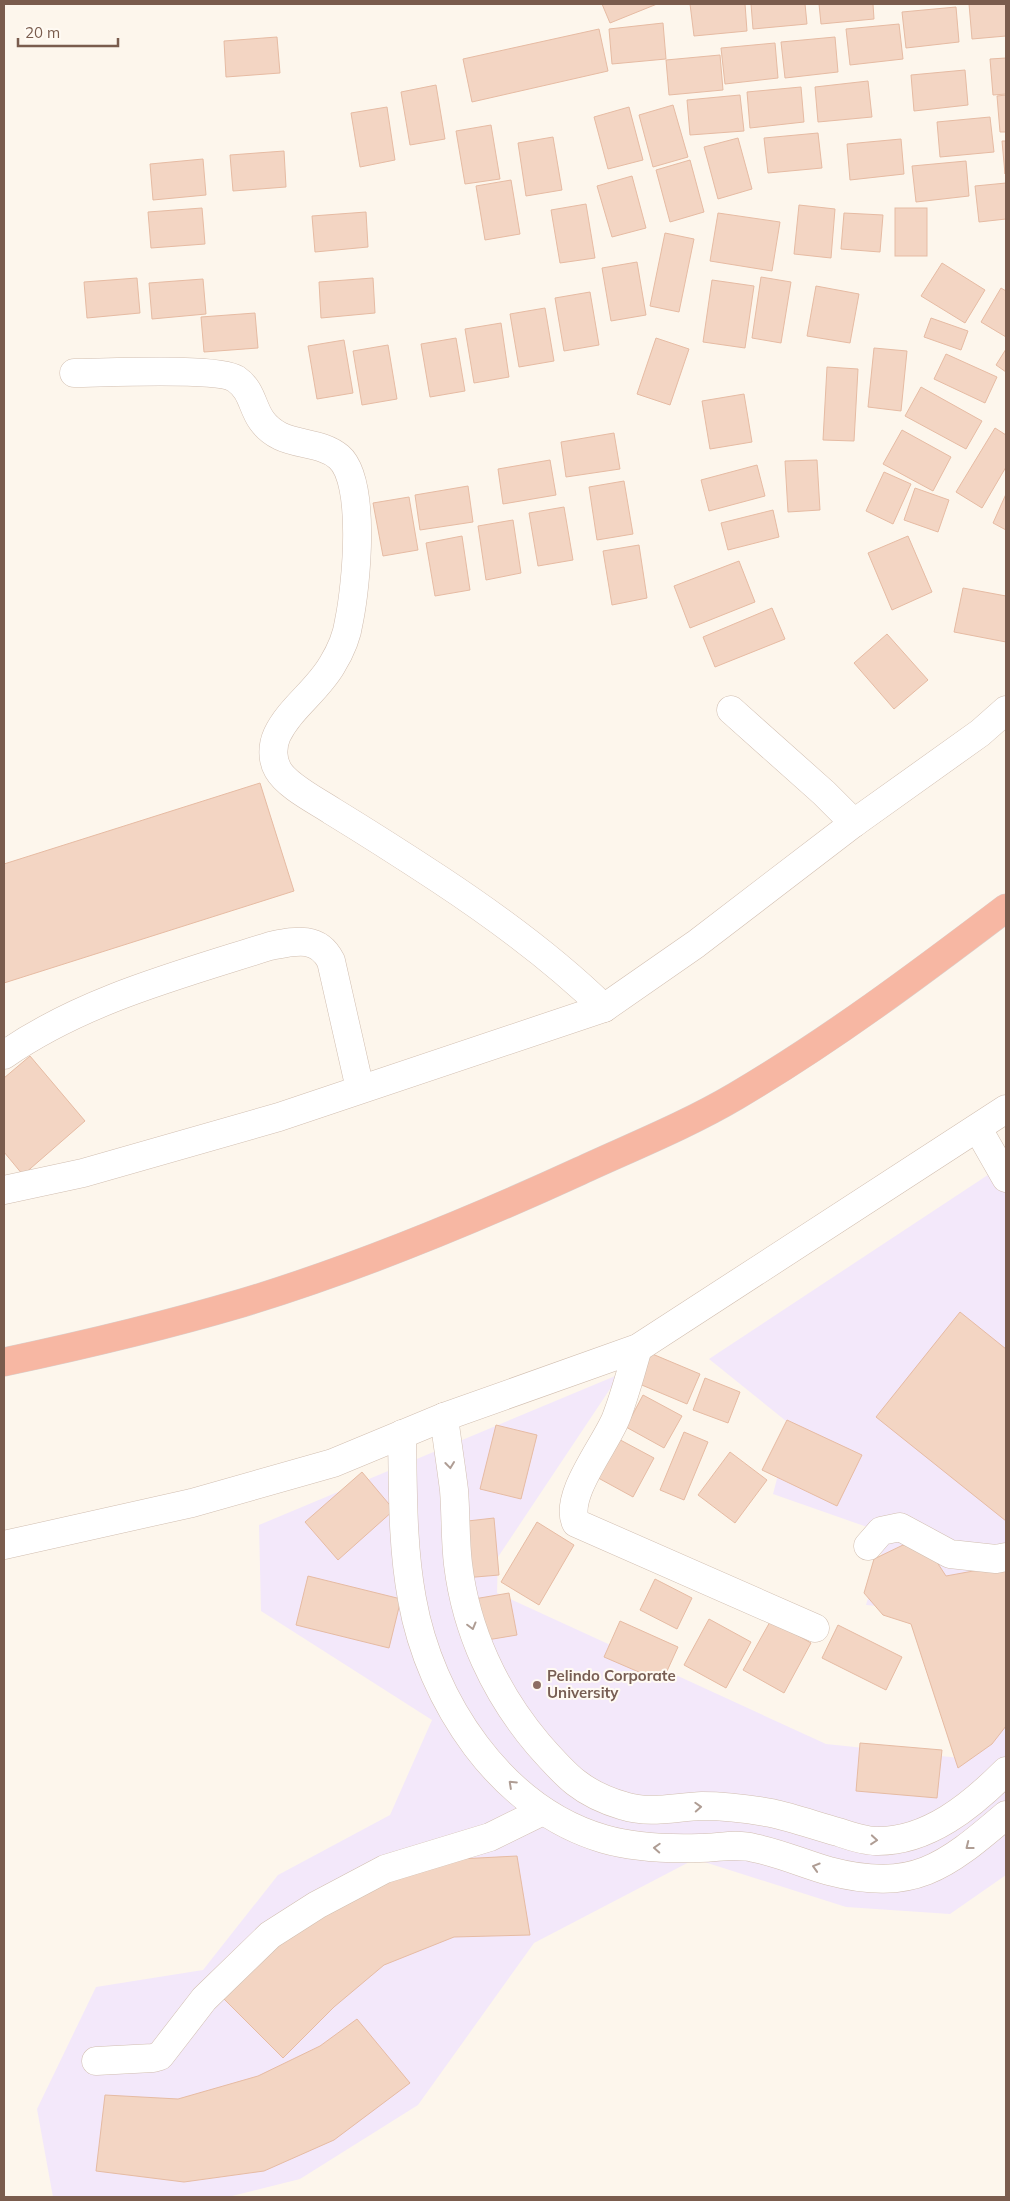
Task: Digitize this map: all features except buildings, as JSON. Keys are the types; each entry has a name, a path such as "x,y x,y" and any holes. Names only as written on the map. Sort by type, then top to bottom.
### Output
{"highway":[{"path":"4,1362 87,1344 243,1302 351,1266 463,1223 549,1186 641,1144 734,1097 823,1041 1006,908"}],"street":[{"path":"74,373 208,372 236,378 250,394 260,420 271,430 283,437 331,452 340,458 348,468 353,486 357,523 356,564 349,623 341,648 331,667 313,691 289,715 276,736 273,749 274,762 278,772 307,795 439,880 528,941 562,968 604,1008"},
{"path":"731,710 824,793 854,823"},
{"path":"4,1190 83,1173 233,1131 483,1051 604,1008 696,944 854,823 980,733 1006,710"},
{"path":"4,1055 30,1037 116,997 270,946 295,941 312,943 322,948 331,961 360,1089"},
{"path":"4,1545 192,1503 332,1463 444,1417 638,1348 978,1129 1006,1108"},
{"path":"978,1129 1006,1178"},
{"path":"638,1348 616,1419 577,1491 574,1514 576,1523 815,1628"},
{"path":"444,1417 454,1492 458,1566 475,1636 496,1684 508,1705 564,1774 597,1797 626,1807 644,1810 703,1806 761,1811 875,1841 895,1840 941,1824 975,1800 1006,1771"},
{"path":"402,1434 405,1545 412,1599 417,1622 435,1674 450,1705 487,1760 513,1786 543,1810 579,1830 634,1846 675,1848 752,1847 831,1871 860,1876 900,1879 915,1876 945,1864 970,1846 1000,1820 975,1800"},
{"path":"868,1546 881,1531 900,1527 950,1554 996,1559 1006,1557"},
{"path":"579,1830 597,1797"},
{"path":"96,2061 160,2056 204,1999 270,1935 317,1905 384,1869 490,1838 543,1810"}],"shaded area":[{"name":"Pelindo Corporate University","path":"1006,1163 1006,1875 950,1914 846,1907 695,1859 534,1943 418,2105 300,2179 228,2197 53,2197 37,2109 96,1987 203,1970 278,1875 390,1815 432,1720 261,1611 259,1525 620,1374 498,1557 497,1593 826,1744 960,1758 926,1610 866,1605 887,1534 773,1494 791,1425 709,1359"}],"place":[{"name":"Pelindo Corporate University","path":"537,1685"}]}
